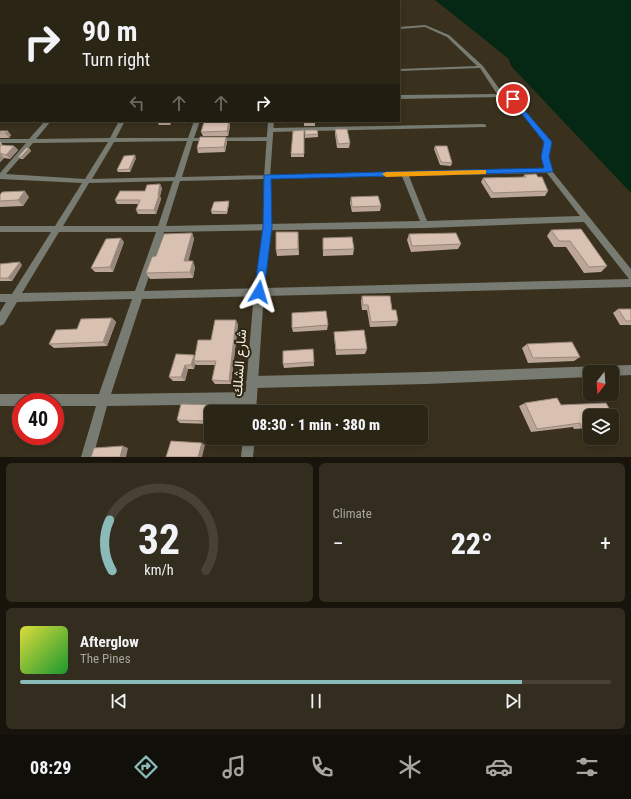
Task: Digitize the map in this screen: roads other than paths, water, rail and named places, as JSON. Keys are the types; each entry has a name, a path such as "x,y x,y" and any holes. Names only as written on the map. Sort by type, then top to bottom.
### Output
{"street":[{"path":"400,28 425,26 448,36 481,66 501,95"},
{"path":"400,70 481,66"},
{"path":"400,97 501,95 513,99 548,142 545,157 549,171 631,276"},
{"path":"0,177 47,122"},
{"path":"0,322 56,229 113,139 122,122"},
{"path":"87,457 103,400 196,122"},
{"name":"شارع الشلك","path":"250,405 259,292 267,227 267,177 271,122"},
{"path":"271,130 484,126"},
{"path":"0,141 270,139"},
{"path":"0,177 87,181 549,171"},
{"path":"405,174 425,225"},
{"path":"0,229 160,230 425,225 586,219"},
{"path":"0,298 631,283"},
{"path":"252,382 426,378 631,370"},
{"path":"0,400 251,398"},
{"path":"248,457 249,445"}]}
